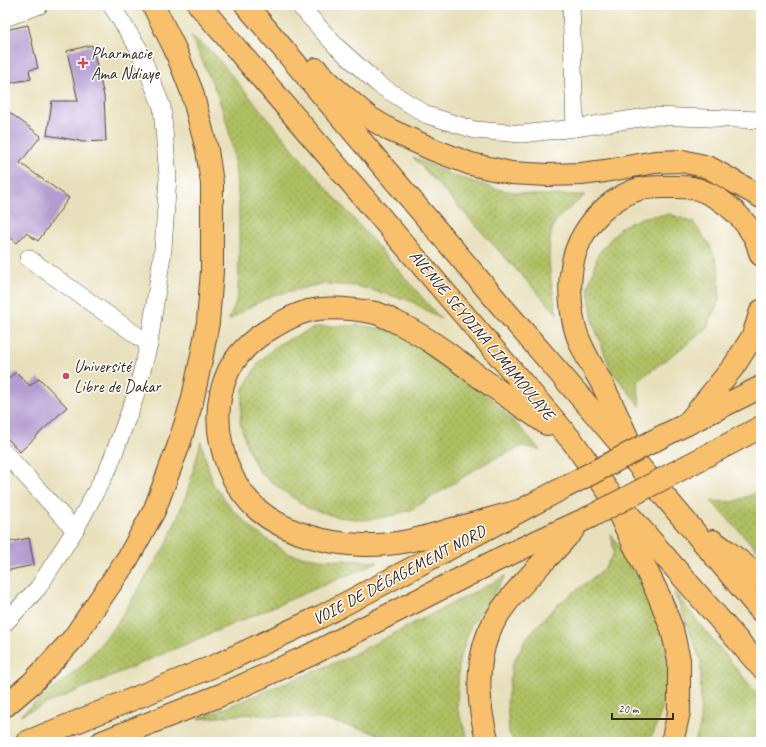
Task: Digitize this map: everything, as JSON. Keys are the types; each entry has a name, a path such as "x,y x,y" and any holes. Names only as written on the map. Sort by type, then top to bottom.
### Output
{"highway":[{"path":"5,706 32,683 73,639 131,551 154,511 178,447 192,402 202,355 208,322 212,271 212,183 200,118 175,49 153,5"},
{"name":"AVENUE SEYDINA LIMAMOULAYE","path":"199,5 572,442 608,491 761,667"},
{"path":"249,9 370,118 390,130 434,150 464,161 511,173 547,175 581,174 655,162 682,161 708,167 761,197"},
{"name":"AVENUE SEYDINA LIMAMOULAYE","path":"249,9 761,611"},
{"path":"642,470 611,402 585,353 575,328 571,274 574,253 586,229 601,211 621,197 639,189 655,186 694,188 723,202 739,215 753,234 761,255"},
{"path":"519,511 407,542 386,545 362,545 335,542 309,536 282,525 258,510 240,489 227,466 220,439 219,414 221,391 230,368 246,348 264,332 285,320 308,311 334,309 377,313 408,328 443,349 572,442"},
{"path":"687,424 734,366 753,336 761,311"},
{"name":"VOIE DE DÉGAGEMENT NORD","path":"27,742 218,664 322,616 565,487 761,387"},
{"name":"VOIE DE DÉGAGEMENT NORD","path":"102,742 226,693 310,655 503,557 586,519 761,427"},
{"path":"608,491 628,535 659,596 672,629 679,660 679,712 671,742"},
{"path":"488,742 482,716 479,687 481,658 488,634 504,607 522,585 586,519"},
{"path":"689,525 728,552 761,578"}],"street":[{"path":"5,18 40,5"},
{"path":"5,623 38,588 75,530 109,467 135,397 149,344 163,249 168,177 162,107 139,49 111,5"},
{"path":"300,5 336,46 378,84 427,114 475,130 522,134 575,128 653,116 761,120"},
{"path":"571,5 575,128"},
{"path":"28,258 149,344"},
{"path":"5,454 75,530"}],"green space":[{"path":"191,36 214,54 304,162 441,319 411,301 356,286 321,284 274,295 251,306 229,320 238,295 239,206 234,155 227,124 218,96"},
{"path":"413,157 454,176 501,190 534,195 585,195 557,219 551,232 549,255 557,314"},
{"path":"670,214 694,223 709,244 718,265 720,298 706,330 637,381 640,406 611,370 593,323 588,287 598,254 621,227 644,217"},
{"path":"358,325 402,332 432,349 495,402 540,450 523,446 487,462 411,510 390,516 365,520 338,517 308,508 259,472 247,447 240,422 243,389 259,362 277,345 316,327"},
{"path":"201,442 213,484 232,509 255,531 289,554 319,559 378,562 20,715 83,665 116,625 167,543 187,493"},
{"path":"761,491 761,554 711,501 733,502"},
{"path":"611,533 632,570 654,602 666,637 669,678 663,706 654,732 647,742 515,742 509,733 507,701 512,665 527,637 556,606 603,570 614,553"},
{"path":"506,576 471,625 459,661 457,708 469,742 397,742 366,730 320,719 247,714 198,719 344,659"},
{"path":"674,592 761,699 761,742 695,742 700,726 701,661"}],"building":[{"path":"28,25 38,68 29,70 31,79 5,84 5,30"},
{"path":"92,45 104,96 106,141 81,142 47,135 52,101 78,101 67,51"},
{"path":"5,109 41,136 20,163 69,198 38,241 26,233 17,243 5,233"},
{"path":"16,372 30,386 39,378 67,407 20,452 5,436 5,382"},
{"path":"29,538 34,565 5,571 5,543"}],"place":[{"name":"Pharmacie Ama Ndiaye","path":"83,63"},
{"name":"Université Libre de Dakar","path":"66,376"}]}
